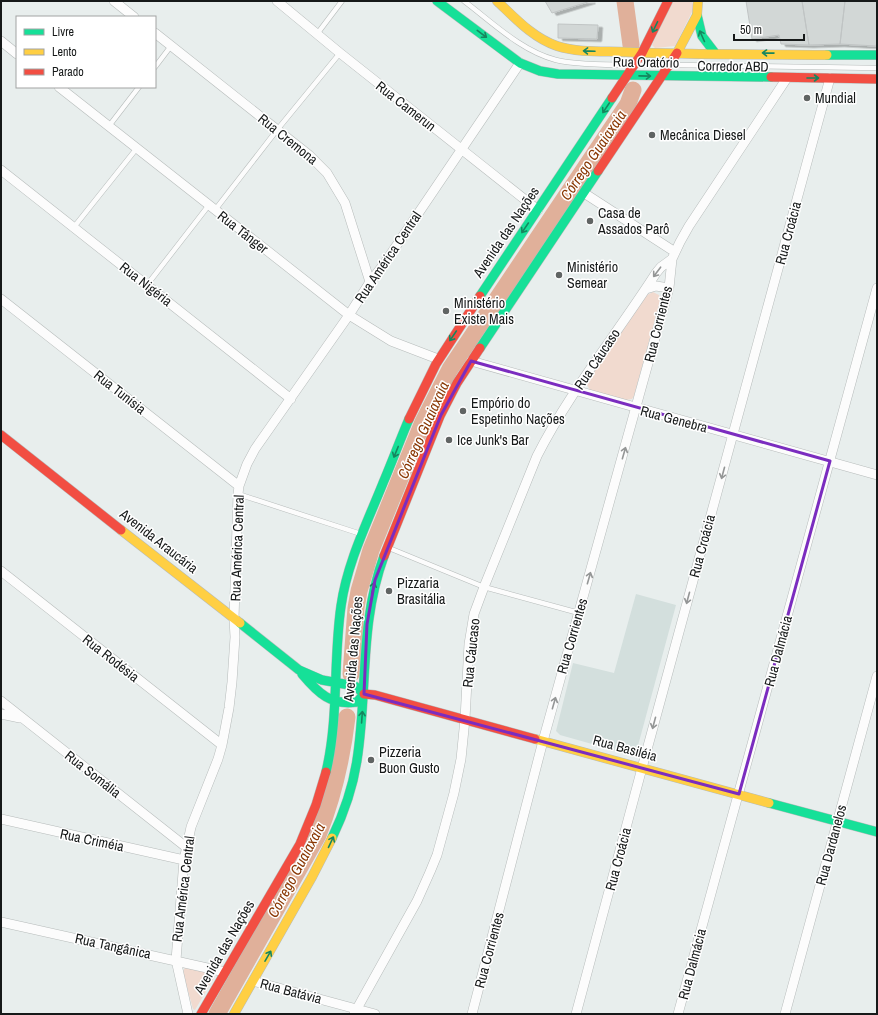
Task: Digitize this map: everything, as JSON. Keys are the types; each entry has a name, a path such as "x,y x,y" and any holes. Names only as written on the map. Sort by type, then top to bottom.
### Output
{"main road":[{"name":"Rua Oratório","path":"436,1 520,63 540,71 558,74 627,76 877,79"},
{"path":"446,1 450,11"},
{"name":"Rua Oratório","path":"497,1 528,31 543,40 557,46 584,51 642,53 877,55"},
{"name":"Avenida das Nações","path":"201,1014 297,850 320,794 332,738 344,702 335,684 339,621 344,592 351,565 362,535 413,411 438,359 642,53 668,1"},
{"path":"698,1 699,29 704,42 715,53"},
{"name":"Avenida das Nações","path":"234,1014 324,856 338,826 357,762 364,694 369,611 375,580 441,415 455,387 471,362 662,76 677,53 698,15"},
{"name":"Avenida Araucária","path":"1,435 299,670 310,684 322,693 344,702"},
{"name":"Avenida Araucária","path":"299,670 322,680 350,686 364,694"},
{"path":"344,702 357,702 364,694"},
{"name":"Rua Basiléia","path":"364,694 375,695 465,719 877,832"}],"street":[{"path":"114,1 133,16"},
{"name":"Rua Camerun","path":"277,1 461,150 538,210"},
{"name":"Rua Cremona","path":"156,35 309,155 327,173 345,203 370,282"},
{"path":"1,41 16,53"},
{"name":"Rua América Central","path":"188,1014 176,960 184,860 191,827 218,759 229,708 235,637 234,619 238,490 247,464 255,449 349,315 520,63"},
{"name":"Rua Cáucaso","path":"355,1011 417,901 436,855 458,777 465,719 471,630 474,614 537,456 575,392 661,267 674,256 689,226 787,78"},
{"name":"Rua Croácia","path":"576,1014 830,78"},
{"name":"Rua Tânger","path":"60,88 349,315 391,341 438,359"},
{"name":"Rua Nigéria","path":"1,170 291,399"},
{"path":"584,193 674,256"},
{"name":"Rua Corrientes","path":"472,1014 543,740 668,288 674,256"},
{"path":"646,289 656,286 668,288"},
{"name":"Rua Dalmácia","path":"678,1014 877,288"},
{"name":"Rua Tunísia","path":"1,299 238,490"},
{"name":"Rua Genebra","path":"471,362 877,475"},
{"name":"Rua Rodésia","path":"1,571 222,745"},
{"name":"Rua Dardanelos","path":"785,1014 877,676"},
{"name":"Rua Somália","path":"1,700 186,847"},
{"path":"1,714 24,718"},
{"name":"Rua Criméia","path":"1,819 184,860"},
{"name":"Rua Tangânica","path":"1,922 226,972"},
{"name":"Rua Batávia","path":"253,981 355,1011 375,1014"}],"lane":[{"path":"317,34 342,1"},
{"name":"Corredor ABD","path":"464,1 518,42 534,52 549,58 573,63 877,68"},
{"path":"156,66 171,46"},
{"path":"146,284 212,208 340,53"},
{"path":"109,126 138,88"},
{"path":"74,227 137,148"},
{"path":"238,490 362,535"},
{"path":"387,547 484,587 579,613"}],"highlighted area":[{"path":"471,361 830,461 739,794 364,694 367,624 375,580 441,415"}],"shaded area":[{"path":"672,1 692,1 694,8 675,46 655,48 652,45"},
{"path":"653,292 659,295 660,301 634,396 632,399 626,400 590,390 587,385 588,381 647,295"},
{"path":"636,594 676,605 636,753 631,755 560,735 556,731 573,663 614,673"},
{"path":"187,967 214,974 215,976 195,1010 193,1009 183,973 184,969"}],"building":[{"path":"545,1 591,1 552,13"},
{"path":"746,1 802,1 809,45 781,44 779,35 752,39"},
{"path":"802,1 845,1 840,44 809,45"},
{"path":"845,1 877,1 876,46 840,44"},
{"path":"558,24 598,25 597,39 558,38"}],"waterway":[{"name":"Córrego Guaiaxaia","path":"625,1 631,45"},
{"name":"Córrego Guaiaxaia","path":"351,674 356,608 359,591 371,550 423,422 450,369 628,104 633,90"},
{"name":"Córrego Guaiaxaia","path":"217,1014 318,835 329,806 337,777 347,717"}],"traffic: fast":[{"path":"437,1 520,63 540,71 558,74 771,77"},
{"path":"697,15 702,36 715,53"},
{"path":"827,55 877,55"},
{"path":"480,296 612,98"},
{"path":"480,348 598,171"},
{"path":"326,772 333,731 337,648 344,590 358,543 409,419"},
{"path":"332,838 348,800 357,760 367,632 376,581 384,556"},
{"path":"240,623 299,670 322,680 355,686 364,694"},
{"path":"302,674 314,687 332,700 348,703 357,702 364,694"},
{"path":"769,803 877,832"}],"traffic: slow":[{"path":"497,1 532,33 557,46 574,50 676,54 827,55"},
{"path":"677,53 697,15 698,1"},
{"path":"121,530 240,623"},
{"path":"535,739 769,803"},
{"path":"234,1014 312,877 332,838"}],"traffic: jam":[{"path":"642,53 668,1"},
{"path":"612,98 642,53"},
{"path":"598,171 677,53"},
{"path":"771,77 877,79"},
{"path":"409,419 436,364 480,296"},
{"path":"384,556 440,416 457,383 480,348"},
{"path":"1,435 121,530"},
{"path":"364,694 375,695 535,739"},
{"path":"201,1014 300,844 316,805 326,772"}],"place":[{"name":"Mundial","path":"807,98"},
{"name":"Mecânica Diesel","path":"652,135"},
{"name":"Casa de Assados Parô","path":"590,221"},
{"name":"Ministério Semear","path":"559,275"},
{"name":"Ministério Existe Mais","path":"446,311"},
{"name":"Empório do Espetinho Nações","path":"463,411"},
{"name":"Ice Junk's Bar","path":"449,440"},
{"name":"Pizzaria Brasitália","path":"389,591"},
{"name":"Pizzeria Buon Gusto","path":"371,760"}]}
